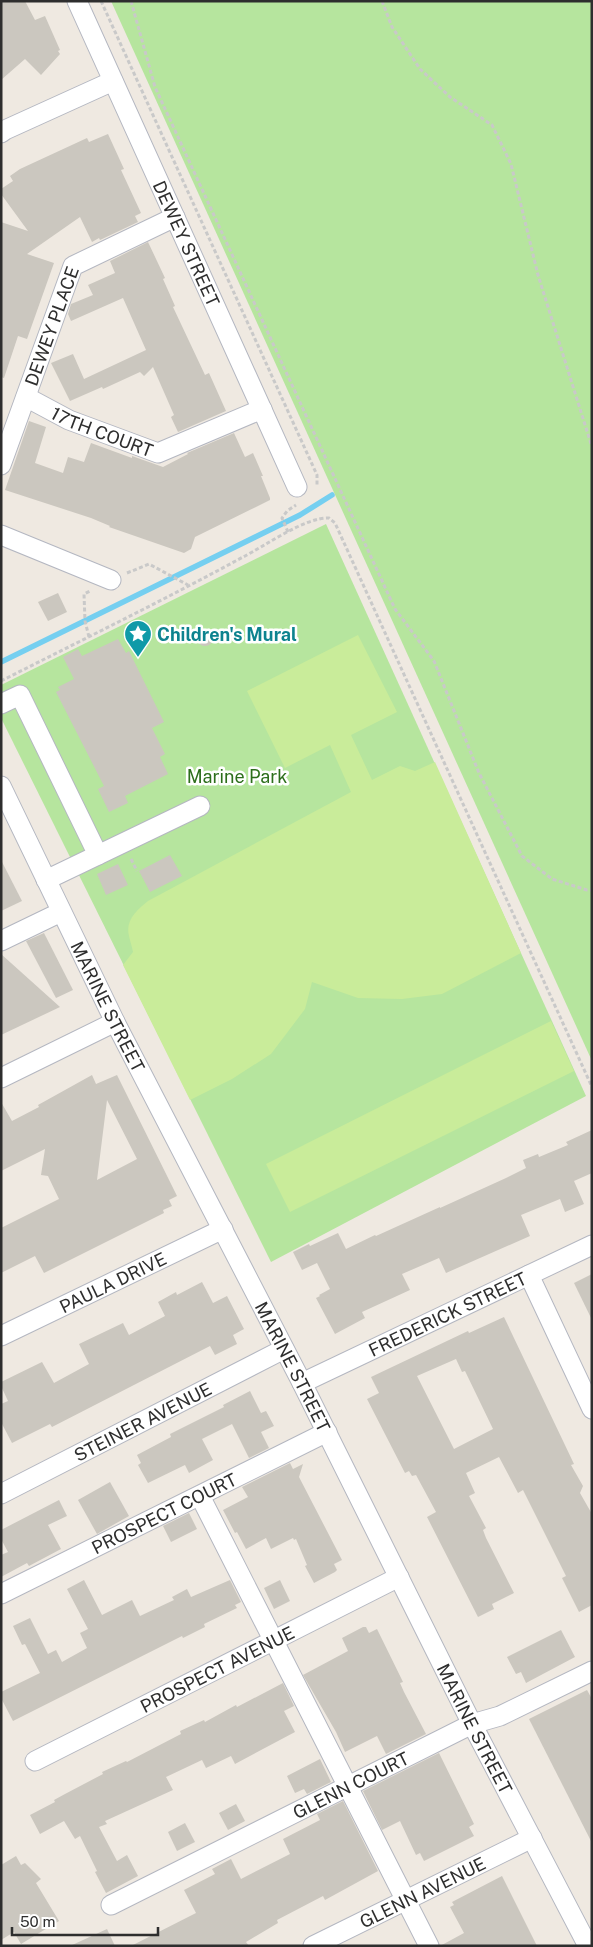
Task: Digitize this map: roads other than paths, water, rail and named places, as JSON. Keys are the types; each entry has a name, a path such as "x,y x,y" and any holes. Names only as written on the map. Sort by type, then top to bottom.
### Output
{"street":[{"name":"DEWEY STREET","path":"77,1 297,487"},
{"path":"1,133 113,82"},
{"name":"DEWEY PLACE","path":"1,465 73,266 175,217"},
{"name":"17TH COURT","path":"26,397 69,420 158,453 262,410"},
{"path":"1,535 111,580"},
{"path":"1,704 20,695 98,854"},
{"name":"MARINE STREET","path":"1,786 115,1022 302,1382 472,1724 588,1946"},
{"path":"46,880 200,806"},
{"path":"1,941 61,912"},
{"path":"1,1078 115,1022"},
{"name":"PAULA DRIVE","path":"1,1336 223,1229"},
{"name":"FREDERICK STREET","path":"302,1382 592,1245"},
{"path":"528,1275 592,1409"},
{"name":"STEINER AVENUE","path":"1,1494 284,1349"},
{"name":"PROSPECT COURT","path":"1,1594 327,1432"},
{"path":"200,1496 429,1946"},
{"name":"PROSPECT AVENUE","path":"35,1761 399,1577"},
{"name":"GLENN COURT","path":"111,1905 472,1724 500,1716 592,1672"},
{"name":"GLENN AVENUE","path":"313,1946 532,1838"}],"waterway":[{"path":"1,662 300,515 332,495"}],"place":[{"name":"Children's Mural","path":"138,658"}],"park label":[{"name":"Marine Park","path":"237,776"}]}
